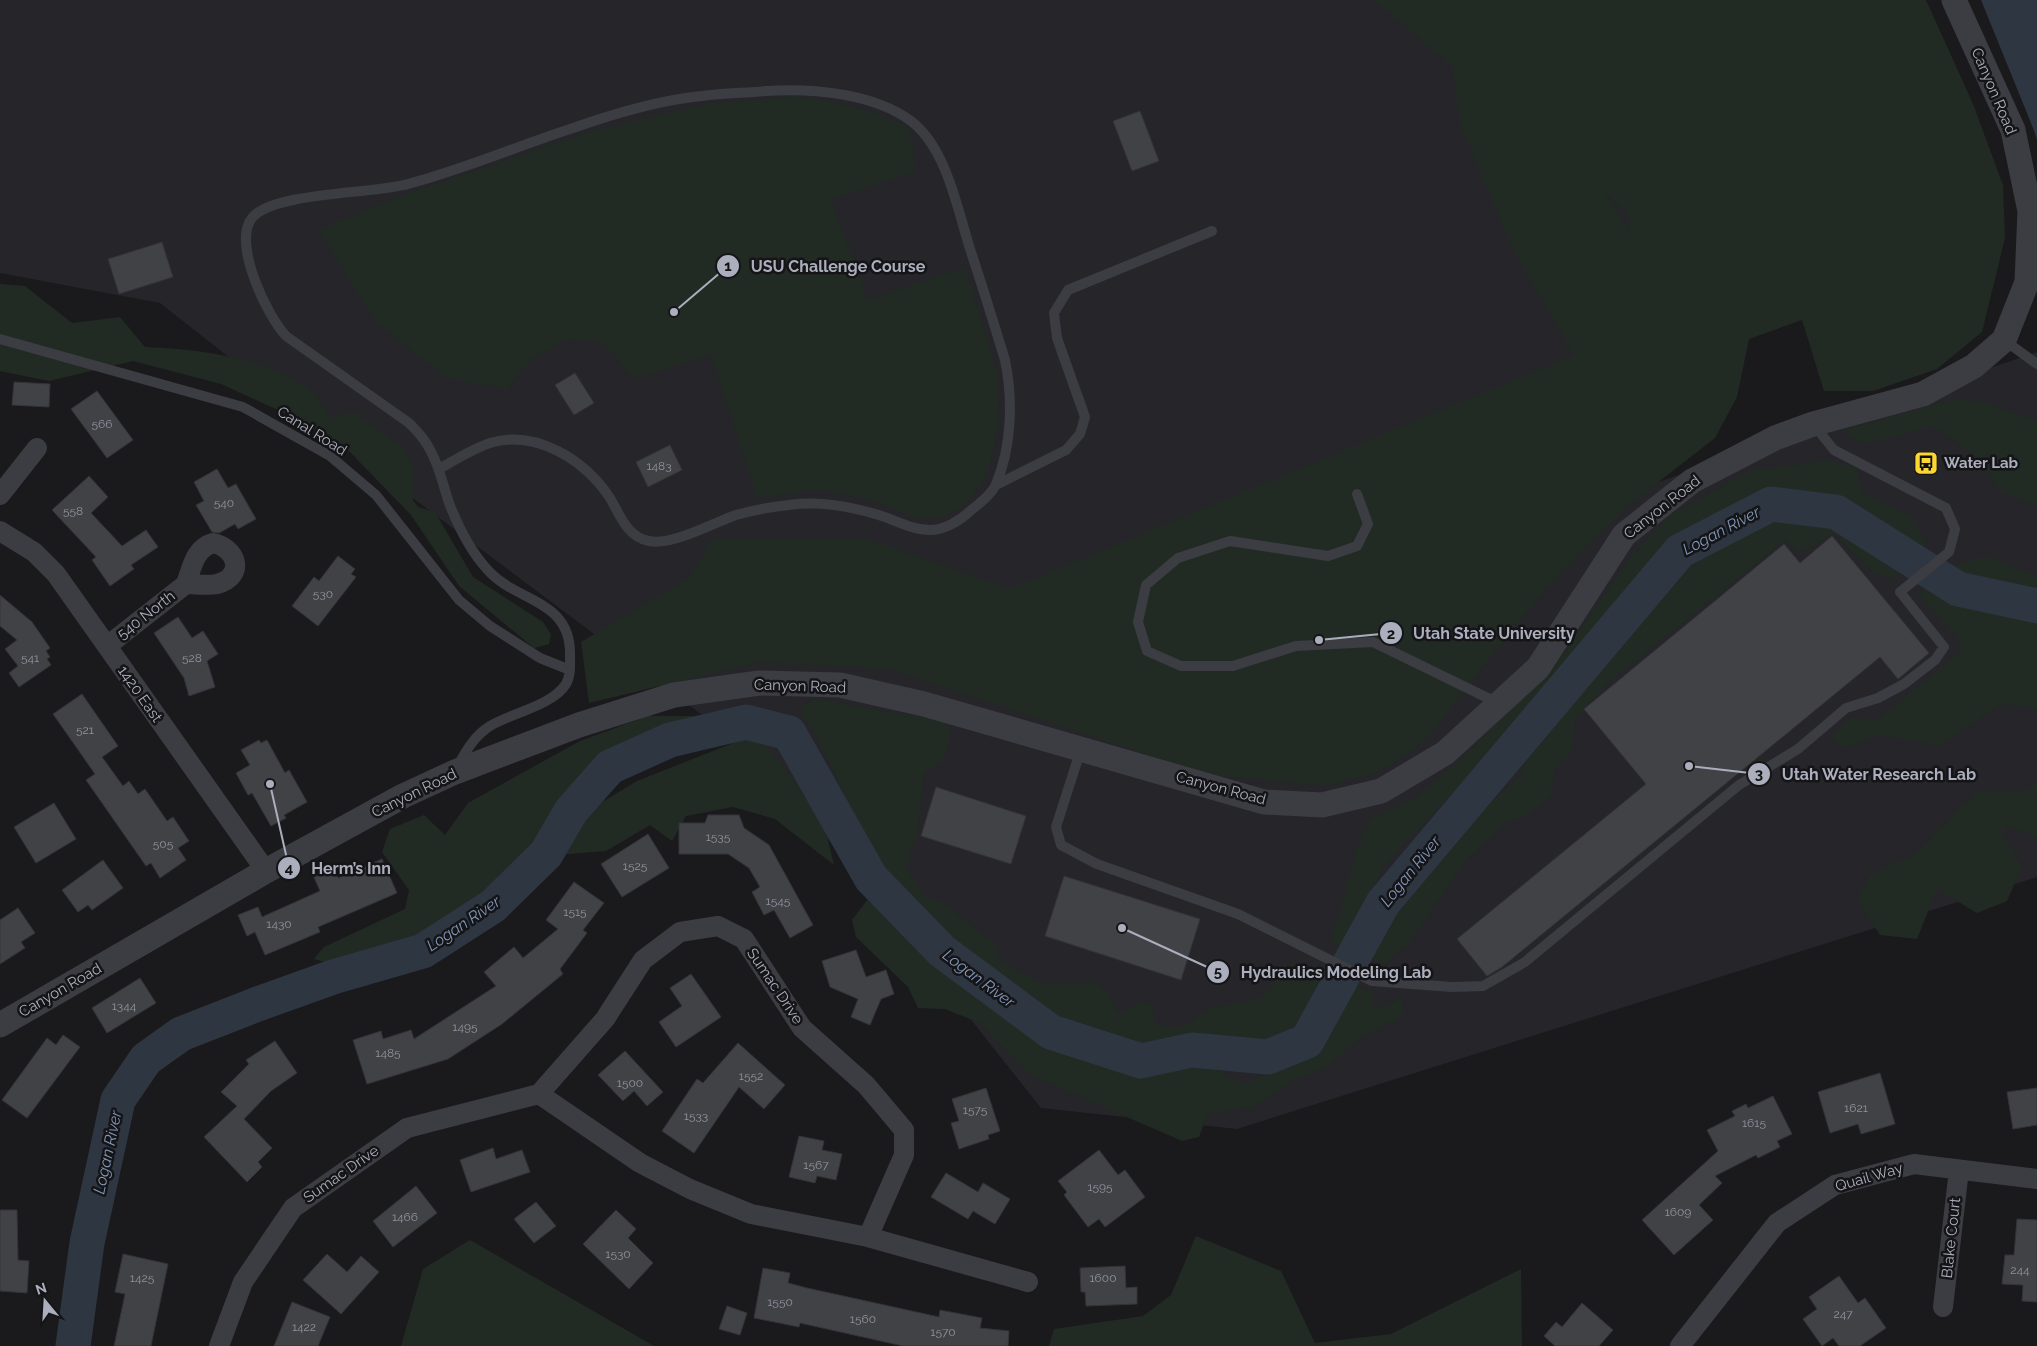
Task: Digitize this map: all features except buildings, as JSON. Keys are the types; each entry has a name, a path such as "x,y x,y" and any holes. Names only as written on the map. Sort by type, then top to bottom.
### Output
{"street":[{"name":"Canyon Road","path":"0,1025 266,872 403,796 454,772 579,725 674,695 759,683 840,685 924,704 1264,802 1322,806 1381,791 1445,753 1538,668 1624,535 1692,481 1774,438 1813,424 1923,394 1974,366 2004,340 2027,282 2030,211 2013,130 1954,0"},
{"path":"0,495 37,448"},
{"name":"1420 East","path":"0,531 34,552 56,574 266,872"},
{"name":"540 North","path":"107,646 186,584"},
{"name":"Sumac Drive","path":"219,1346 243,1282 293,1208 407,1128 539,1094 605,1019 643,960 680,932 718,926 744,939 802,1028 866,1085 904,1130 904,1155 868,1237"},
{"path":"539,1094 640,1163 690,1189 751,1214 868,1237 1028,1282"},
{"name":"Quail Way","path":"1680,1346 1777,1224 1815,1196 1834,1185 1914,1164 2037,1179"},
{"name":"Blake Court","path":"1944,1307 1959,1170"}],"lane":[{"path":"454,772 469,745 490,726 551,698 566,684 570,670 570,641 566,626 555,614 500,581 487,570 472,550 459,526 439,469 424,440 409,423 286,336 278,328 256,285 245,244 246,230 252,218 264,208 293,200 386,190 479,162 578,126 656,104 700,96 800,89 847,96 890,109 912,122 930,141 946,171 1005,360 1010,385 1009,432 996,485"},
{"path":"439,469 490,443 507,440 543,444 566,457 600,484 626,527 635,536 657,542 670,540 738,515 804,503 837,504 917,529 932,530 949,526 964,517 996,485 1066,450 1080,434 1085,417 1057,338 1054,313 1068,290 1212,231"},
{"name":"Canal Road","path":"0,339 243,407 330,456 376,495 459,600 490,626 540,658 570,670"},
{"path":"2004,340 2037,364"},
{"path":"1082,748 1056,827 1062,845 1097,864 1238,914 1372,981 1452,987 1483,986 1525,962 1739,785 1798,749 1846,708 1878,698 1904,684 1935,660 1944,647 1900,592 1949,552 1955,529 1946,508 1834,450 1813,424"},
{"path":"1358,494 1368,524 1357,546 1328,556 1230,541 1178,558 1146,585 1138,622 1146,651 1180,666 1233,666 1296,646 1374,642 1499,703"}],"shaded area":[{"path":"0,0 1803,0 1489,540 2037,352 2037,877 1237,1129 1041,1108 769,765 310,421 160,303 0,273"},
{"path":"1374,0 1926,0 1973,104 2003,185 2005,238 1982,332 1937,369 1873,391 1824,391 1802,320 1749,339 1737,397 1715,438 1629,505 1546,588 1426,740 1382,771 1326,786 1208,775 893,670 760,662 589,703 581,642 690,577 711,539 863,537 1009,589 1574,355 1514,252 1460,125 1452,66","holes":["1603,191 1628,215 1631,232"]},
{"path":"1981,0 2037,0 2037,139 2033,128"},
{"path":"797,96 854,107 881,115 908,127 916,171 831,199 868,300 965,267 997,372 999,424 987,476 966,504 947,516 917,519 873,501 821,490 757,498 711,355 634,379 602,342 568,340 533,358 506,389 447,378 376,323 319,230 393,199 581,134 699,105"},
{"path":"0,284 25,286 72,323 120,317 145,347 229,356 270,368 307,387 317,397 331,417 355,412 405,449 413,466 413,500 418,507 435,512 473,577 543,622 551,634 549,644 534,648 459,586 411,515 345,447 291,416 221,384 133,361 49,381 0,371"},
{"path":"1953,399 1986,402 2037,421 2037,507 2000,491 1980,460 1935,426 1864,445 1842,431"},
{"path":"1827,460 1857,468 1863,493 1913,517 1925,544 1909,565 1892,579 1874,574 1834,533 1801,553 1785,540 1609,682 1575,719 1571,754 1555,769 1551,795 1529,815 1509,820 1465,862 1410,941 1386,964 1373,960 1368,948 1383,910 1432,857 1520,776 1537,732 1605,657 1625,624 1613,618 1582,650 1523,728 1444,802 1383,867 1350,938 1340,947 1330,940 1339,916 1358,844 1370,819 1414,798 1462,758 1563,654 1627,562 1668,516 1754,468 1769,469"},
{"path":"1985,556 2037,577 2037,709 2001,704 1939,746 1881,735 1842,749 1831,737 1850,718 1878,720 1959,652 1960,641 1918,594 1952,566"},
{"path":"816,698 882,711 941,719 951,729 944,760 924,774 917,835 906,867 924,896 939,900 995,943 1001,962 1045,983 1092,982 1105,990 1118,1014 1142,1000 1152,1007 1157,1025 1181,1028 1210,1008 1262,997 1292,963 1323,971 1327,981 1315,1003 1282,1038 1255,1051 1170,1045 1159,1051 1167,1066 1215,1068 1243,1084 1303,1060 1332,1029 1354,986 1372,991 1372,1002 1384,1008 1402,997 1404,1015 1362,1037 1328,1066 1295,1080 1255,1106 1208,1114 1199,1137 1182,1141 1028,1074 980,1023 945,1009 918,1008 908,987 856,937 852,920 867,900 907,926 879,872 842,789 799,708"},
{"path":"648,716 692,716 697,724 689,731 655,740 588,769 588,802 594,807 637,781 751,736 763,741 823,820 834,865 775,819 733,807 686,816 672,841 650,825 606,851 556,855 546,838 506,879 425,937 343,967 314,959 324,947 405,909 409,890 382,852 390,829 424,815 445,835 468,803 580,741"},
{"path":"2037,784 2037,837 2006,826 2002,834 2022,866 2007,901 1977,913 1937,889 1917,939 1880,935 1857,900 1869,875 1915,854 1976,792 2031,790"},
{"path":"1196,1236 1281,1271 1315,1343 1391,1334 1521,1269 1522,1346 1049,1346 1054,1329 1143,1316 1171,1295"},
{"path":"470,1240 654,1346 401,1346 423,1269"}],"waterway":[{"name":"Logan River","path":"73,1346 87,1243 118,1100 146,1059 181,1034 255,1005 333,977 423,951 493,906 546,854 571,811 610,767 670,740 746,722 789,733 871,878 942,951 1051,1032 1141,1061 1192,1050 1268,1057 1307,1041 1383,903 1680,551 1771,504 1836,512 1958,589 2037,606"}],"place":[{"name":"USU Challenge Course","path":"674,312"},
{"name":"Water Lab","path":"1926,463"},
{"name":"Utah State University","path":"1319,640"},
{"name":"Utah Water Research Lab","path":"1689,766"},
{"name":"Herm’s Inn","path":"270,784"},
{"name":"Hydraulics Modeling Lab","path":"1122,928"}]}
